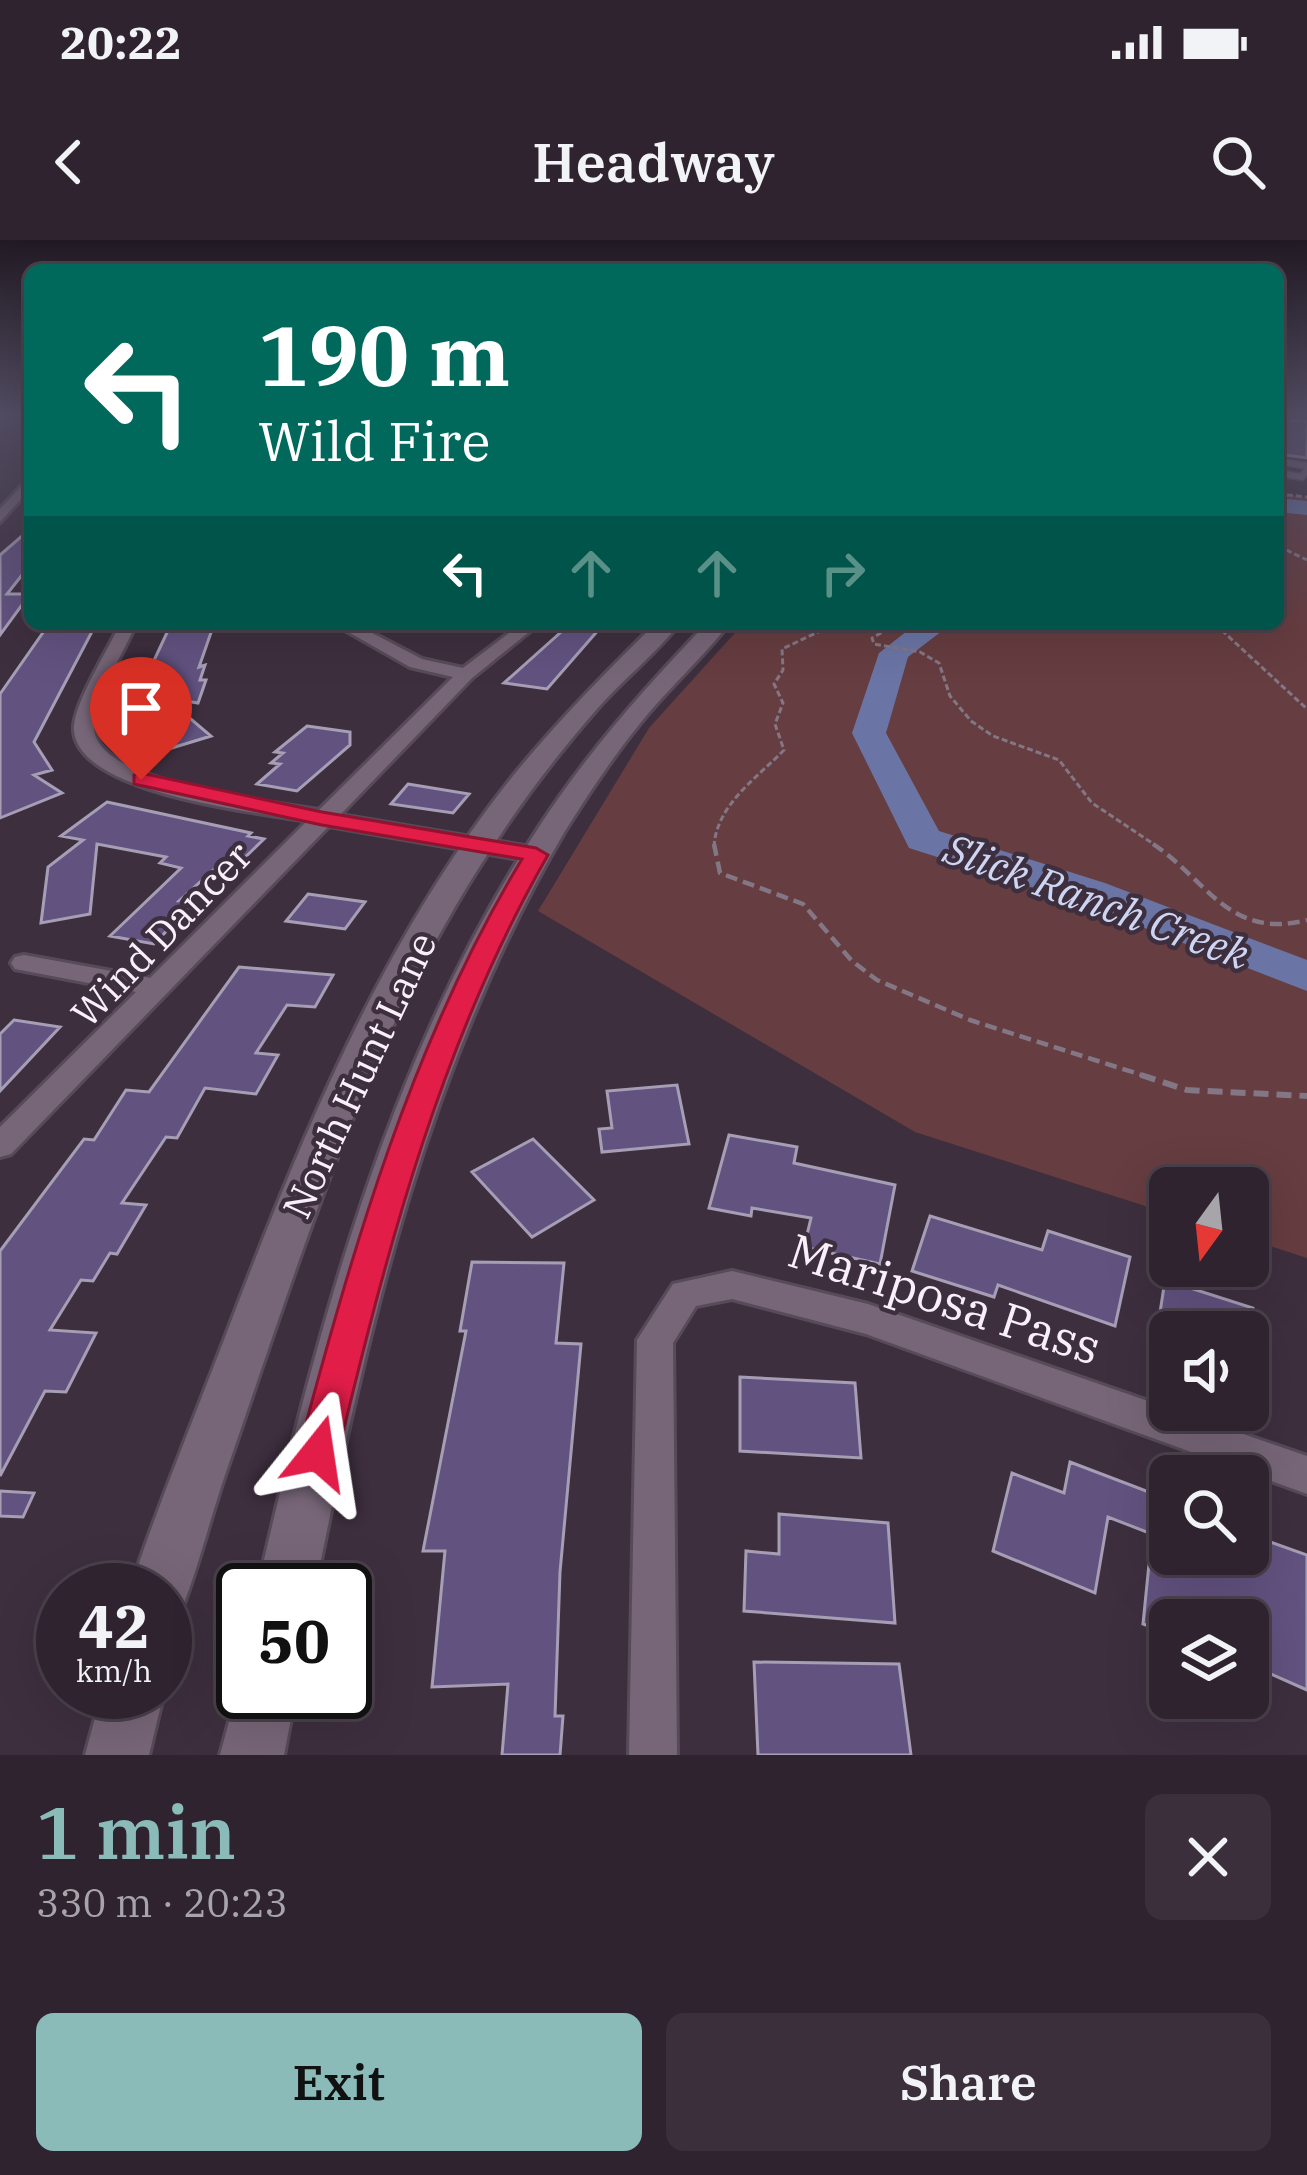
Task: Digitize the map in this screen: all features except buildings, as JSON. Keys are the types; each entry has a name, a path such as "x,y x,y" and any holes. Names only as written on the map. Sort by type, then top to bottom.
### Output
{"main road":[{"name":"North Hunt Lane","path":"170,1563 300,1193 395,985 474,845 546,748 606,680 661,630"},
{"name":"North Hunt Lane","path":"293,1563 371,1246 430,1072 496,923 577,787 666,674 712,630"},
{"path":"117,1755 127,1719"},
{"path":"252,1755 259,1719"}],"street":[{"path":"0,518 24,488"},
{"path":"125,630 84,721 83,737 91,752 112,768 141,780 322,819 536,855"},
{"path":"353,630 416,663 466,674"},
{"name":"Wind Dancer","path":"0,1146 466,674 523,630"},
{"path":"24,963 160,988"},
{"name":"Mariposa Pass","path":"653,1755 655,1340 685,1294 732,1285 868,1319 1307,1474"}],"path":[{"path":"822,630 782,649 783,670 774,684 783,703 775,724 784,750 748,779 726,808 715,860 720,873 803,904 852,961 877,980 970,1021 1187,1090 1307,1096"},
{"path":"886,630 872,638 878,645 913,650 939,663 950,697 971,721 993,736 1059,760 1092,802 1171,856 1216,903 1262,923 1283,926 1307,920"},
{"path":"1222,630 1262,664 1270,680 1299,698 1307,709"}],"shaded area":[{"path":"1284,493 1307,498 1307,1258 1269,1246 1269,1167 1149,1167 1149,1207 915,1132 538,911 649,728 738,630 1284,630"}],"waterway":[{"path":"1284,506 1307,508"},
{"name":"Slick Ranch Creek","path":"927,630 894,653 869,733 923,839 1090,892 1307,977"}],"route":[{"path":"141,780 322,819 536,855 496,923 430,1072 371,1246 318,1453"}]}
